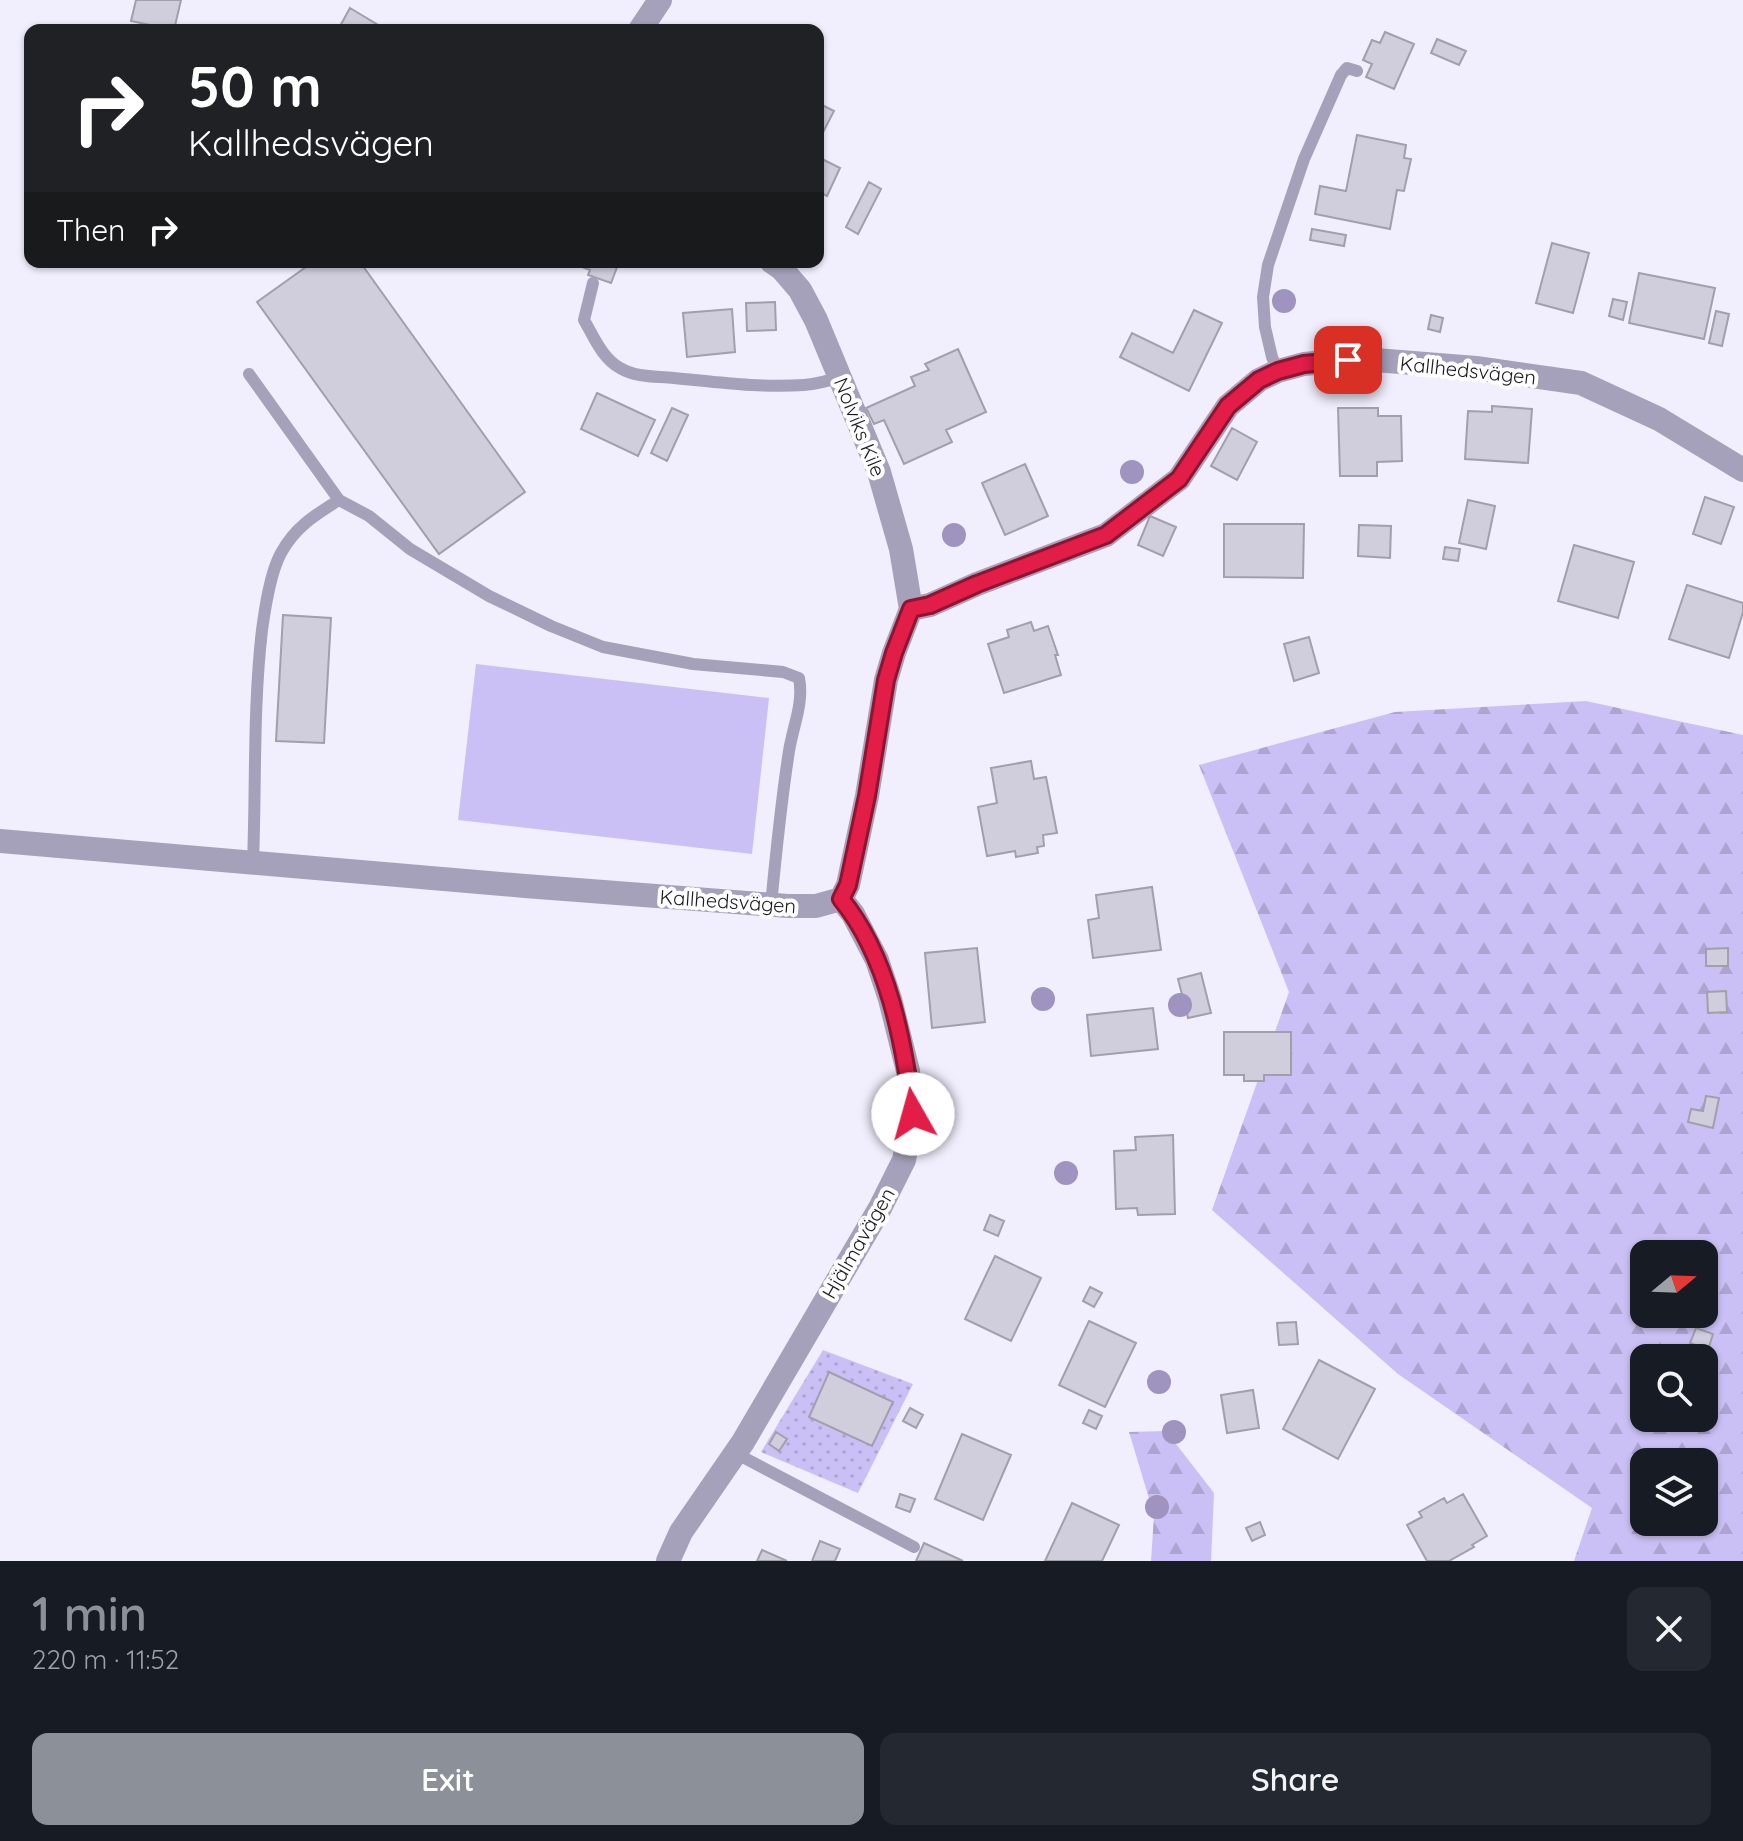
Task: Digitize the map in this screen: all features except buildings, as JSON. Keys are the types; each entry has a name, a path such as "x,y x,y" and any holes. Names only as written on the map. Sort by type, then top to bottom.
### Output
{"street":[{"path":"644,24 660,0"},
{"name":"Nolviks Kile","path":"781,268 800,290 816,320 879,472 901,549 911,609"},
{"name":"Kallhedsvägen","path":"911,609 930,605 1106,535 1179,479 1228,406 1259,380 1304,364 1375,360 1476,368 1581,383 1659,419 1743,470"},
{"path":"841,899 848,885 867,796 886,680 911,609"},
{"name":"Kallhedsvägen","path":"0,841 771,905 816,906 841,899"},
{"name":"Hjälmavägen","path":"668,1561 681,1532 735,1453 880,1208 904,1160 913,1114 908,1071 877,960 853,914 841,899"}],"lane":[{"path":"1278,371 1265,327 1263,297 1268,265 1304,159 1341,75 1347,68 1357,71"},
{"path":"593,283 584,320 604,355 621,369 647,377 722,384 804,385 840,377"},
{"path":"249,374 339,500 369,516 410,549 489,596 603,647 693,664 783,672 799,678 802,692 791,736 771,905"},
{"path":"253,863 255,723 266,601 280,554 304,523 339,500"},
{"path":"735,1453 914,1547"}],"green space":[{"path":"476,664 769,698 752,854 458,820"},
{"path":"1586,701 1743,735 1743,1561 1574,1561 1592,1508 1398,1374 1212,1210 1289,992 1199,765 1395,712"},
{"path":"823,1350 913,1384 858,1493 761,1452"},
{"path":"1166,1431 1214,1493 1211,1561 1151,1561 1154,1515 1129,1432"}],"route":[{"path":"913,1114 908,1071 877,960 853,914 841,899 848,885 867,796 886,680 911,609 930,605 1106,535 1179,479 1228,406 1259,380 1304,364 1348,360"}]}
